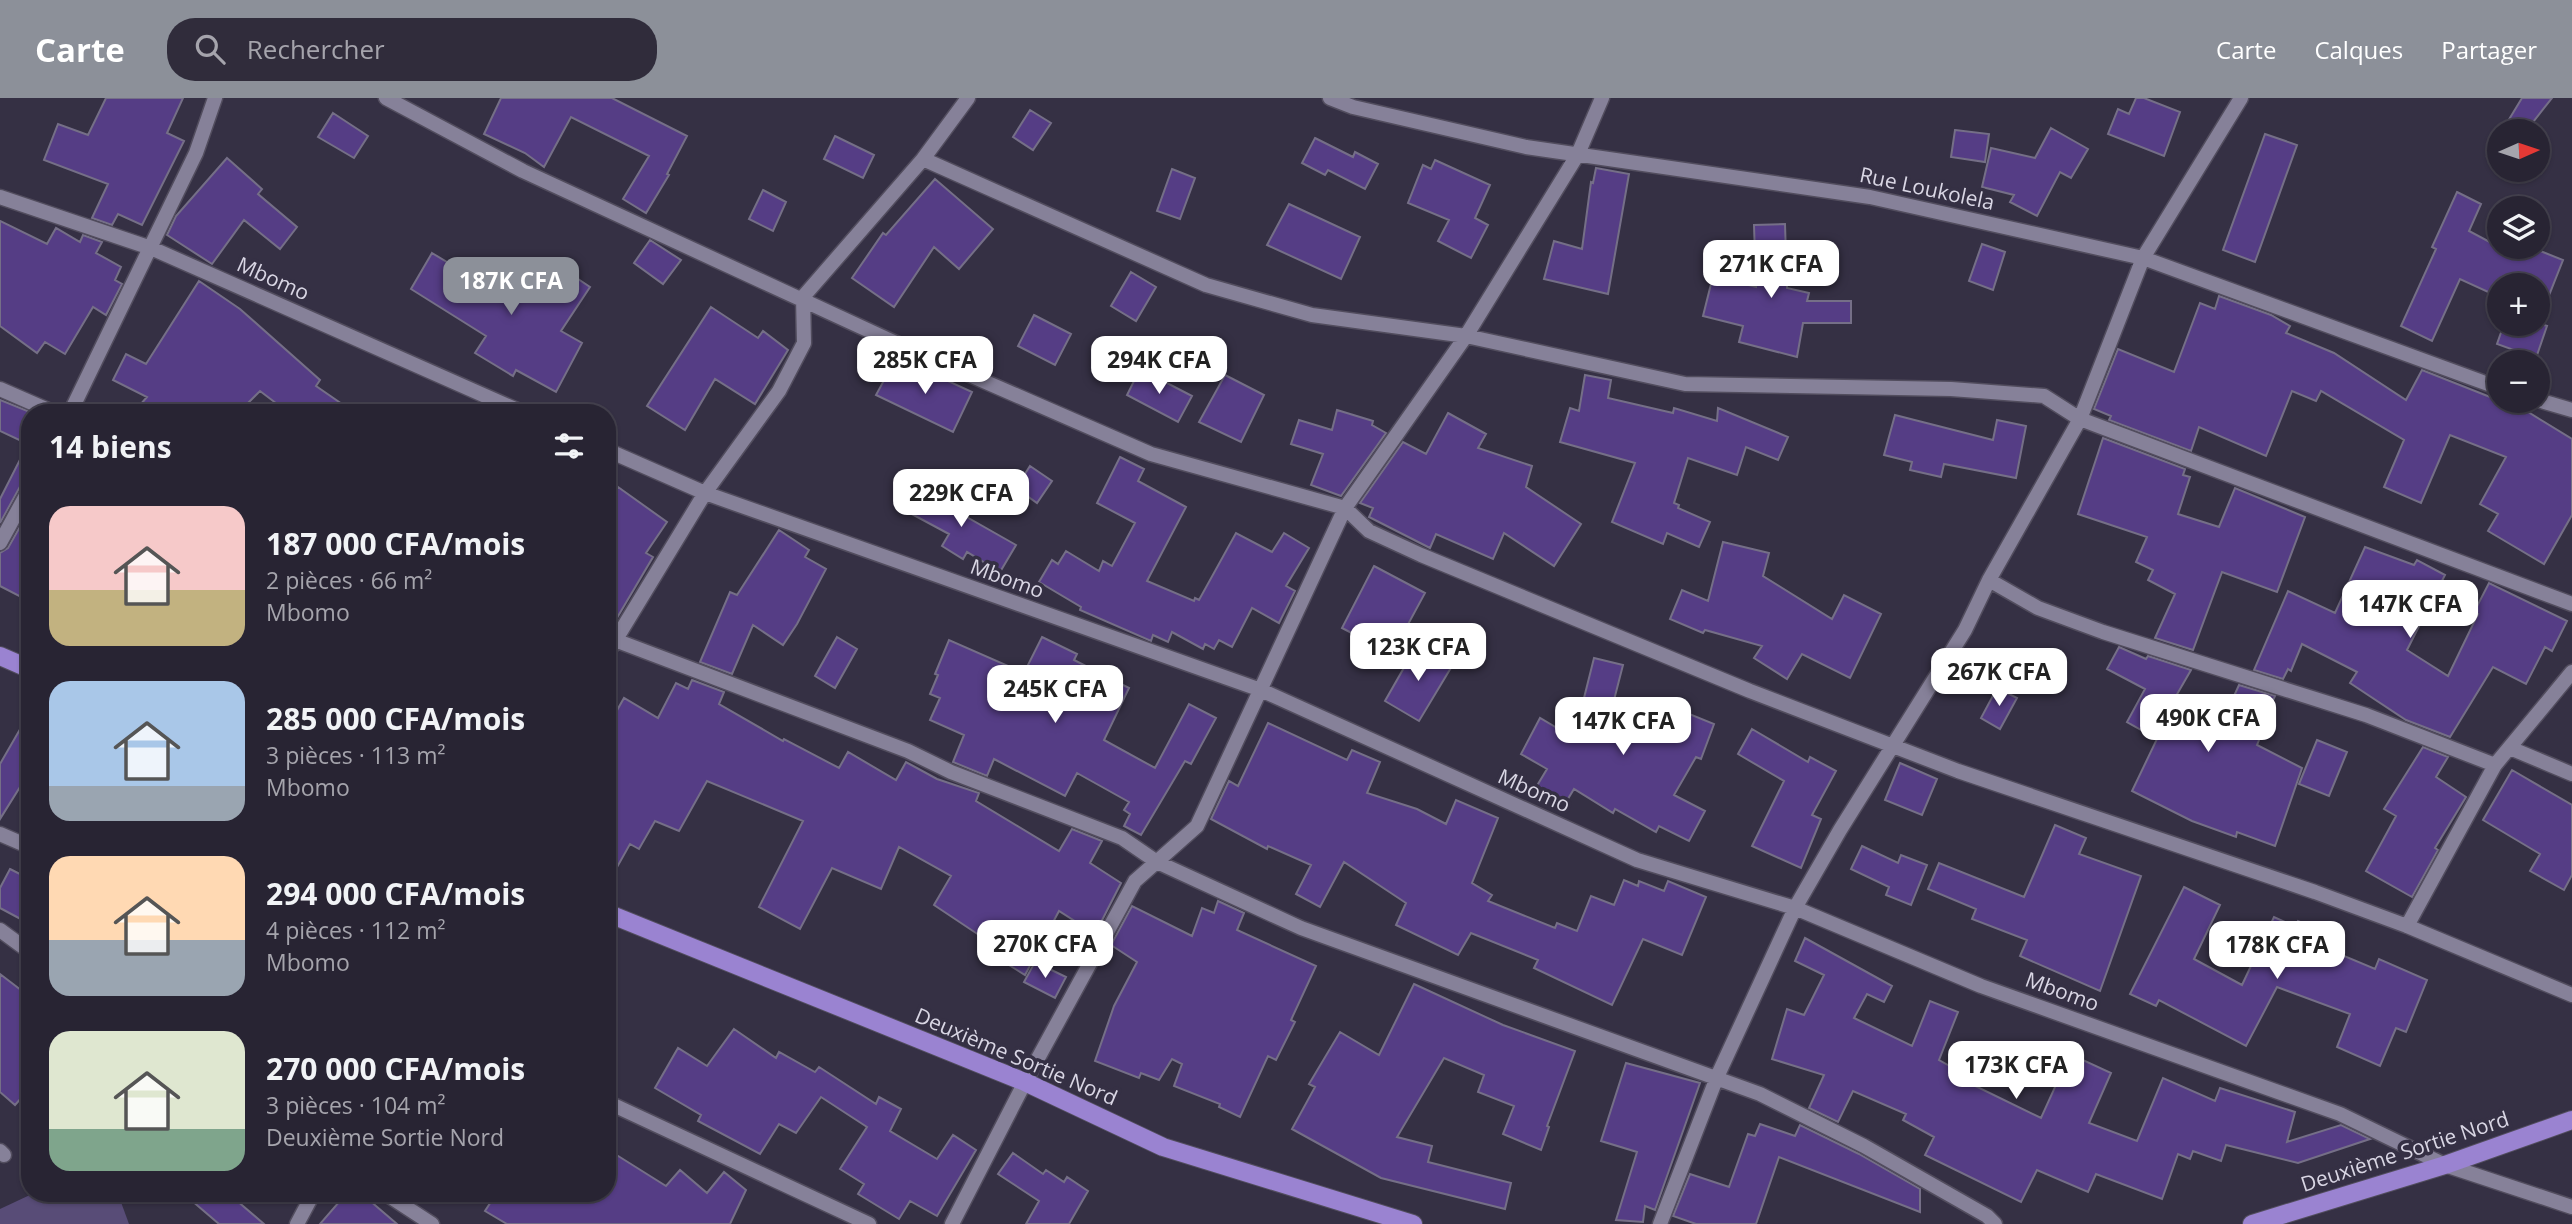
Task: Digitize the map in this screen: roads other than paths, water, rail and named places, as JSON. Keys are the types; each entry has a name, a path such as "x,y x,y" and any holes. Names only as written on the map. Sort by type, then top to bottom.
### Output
{"main road":[{"path":"0,656 21,665"},
{"name":"Deuxième Sortie Nord","path":"616,917 1025,1082 1163,1147 1413,1224"},
{"name":"Deuxième Sortie Nord","path":"2252,1224 2445,1165 2572,1120"}],"street":[{"path":"74,404 196,153 215,98"},
{"path":"386,98 523,171 803,297 887,339 1152,454 1345,508 1369,531 1421,555 1892,745 2407,926 2572,995"},
{"path":"616,634 705,493 779,391 804,344 803,297 923,159 968,98"},
{"name":"Rue Loukolela","path":"1330,98 1353,107 1526,147 1870,197 2143,258 2487,384"},
{"path":"952,1224 1025,1082 1135,881 1196,826 1345,508 1466,336 1578,155 1602,98"},
{"path":"1660,1224 1717,1077 1795,908 1892,745 1965,630 1989,580 2080,419 2143,258 2241,98"},
{"path":"923,159 1206,285 1312,315 1466,336 1685,384 1951,390 2044,396 2080,419 2572,604"},
{"name":"Mbomo","path":"0,197 151,248 504,404"},
{"path":"0,389 34,404"},
{"path":"2550,404 2572,410"},
{"name":"Mbomo","path":"616,454 705,493 1261,690 1637,860 1795,908 1981,986 2340,1114 2445,1165 2572,1207"},
{"path":"0,543 21,504"},
{"path":"1989,580 2038,608 2366,715 2495,765"},
{"path":"616,646 908,751 951,772 1098,828 1122,838 1157,862 1301,928 1760,1094 1864,1146 1987,1216 1995,1224"},
{"path":"2407,926 2495,765 2572,672"},
{"path":"2510,748 2572,774"},
{"path":"0,834 21,844"},
{"path":"0,930 21,945"},
{"path":"616,1106 869,1224"},
{"path":"302,1222 310,1202"},
{"path":"398,1202 432,1224"}]}
